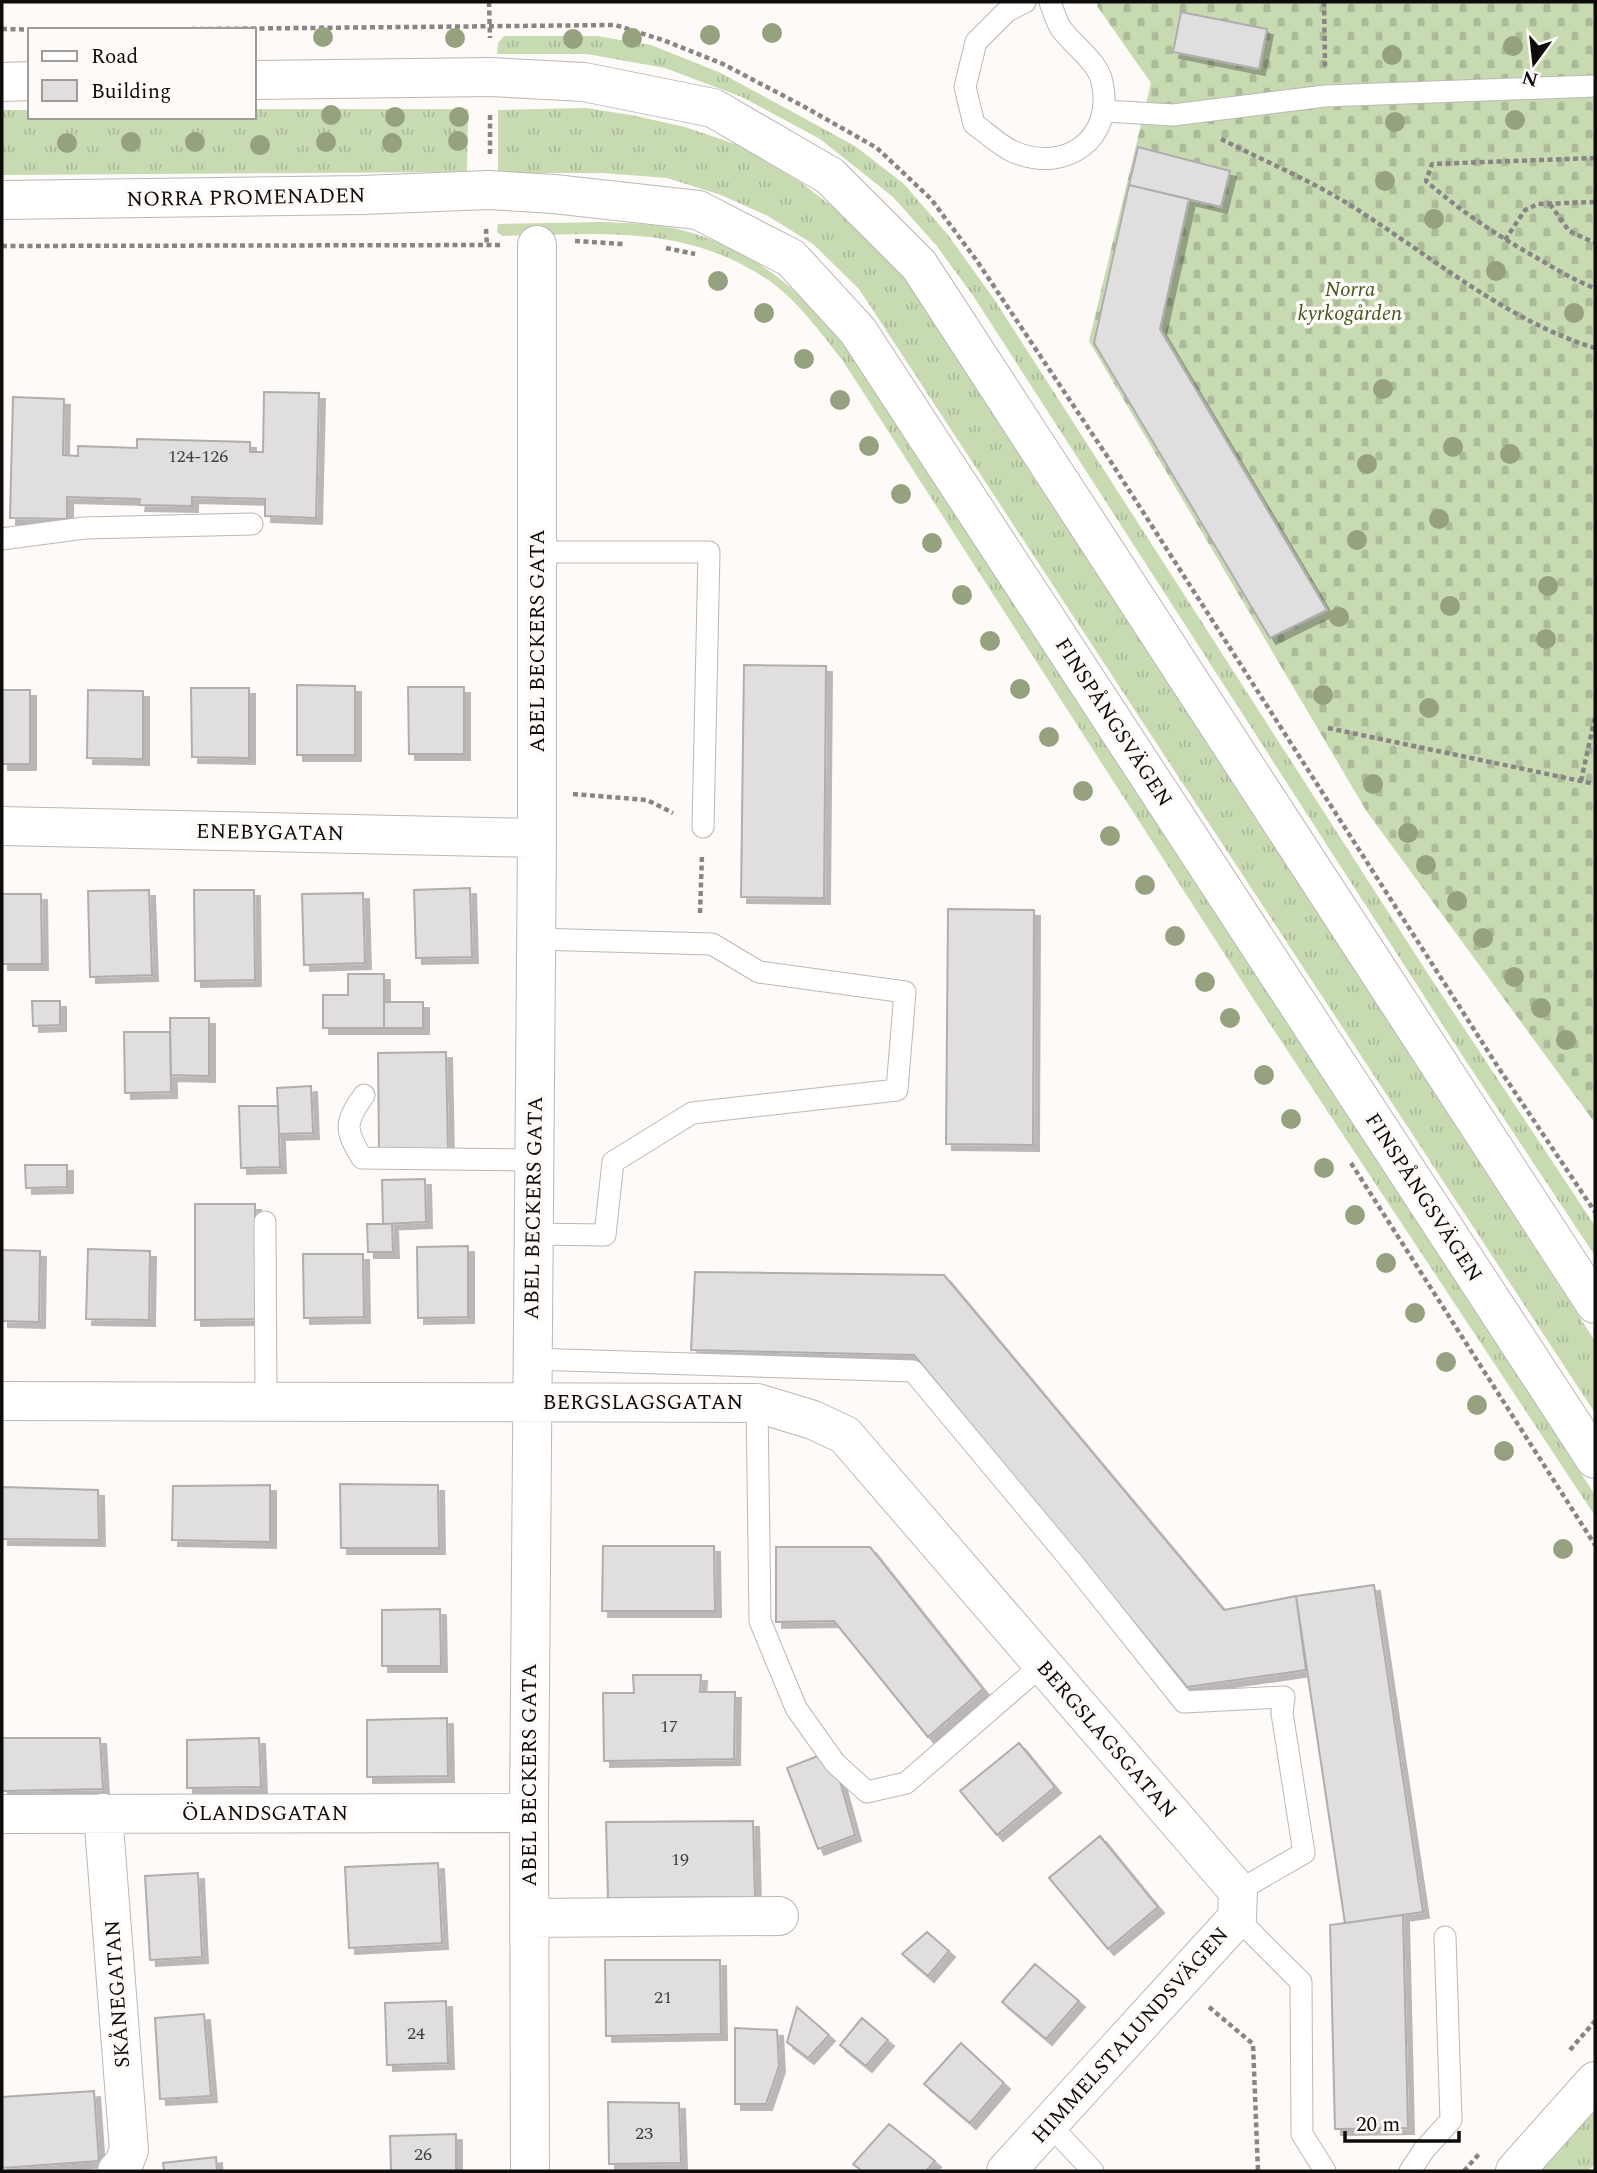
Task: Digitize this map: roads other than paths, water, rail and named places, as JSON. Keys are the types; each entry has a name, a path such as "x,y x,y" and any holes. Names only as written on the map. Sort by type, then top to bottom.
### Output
{"main road":[{"path":"256,80 490,77 584,82 713,108 830,176 919,265 1595,1304"},
{"path":"2,82 28,81"},
{"name":"NORRA PROMENADEN","path":"2,200 348,195 489,190"},
{"name":"FINSPÅNGSVÄGEN","path":"489,190 554,194 698,210 791,257 858,331 1595,1460"},
{"name":"ABEL BECKERS GATA","path":"530,2171 529,1813 537,838 537,245"},
{"name":"ENEBYGATAN","path":"2,826 537,838"},
{"name":"BERGSLAGSGATAN","path":"2,1401 757,1403 813,1420 845,1435 1043,1664 1238,1904"},
{"name":"SKÅNEGATAN","path":"103,1813 129,2150 123,2165 117,2171"},
{"name":"ÖLANDSGATAN","path":"2,1814 529,1813"},
{"name":"HIMMELSTALUNDSVÄGEN","path":"1006,2171 1179,1981 1238,1904"},
{"path":"529,1918 779,1916"},
{"path":"1515,2171 1595,2081"}],"lane":[{"path":"1025,2 1007,10 976,42 965,87 974,124 1014,152 1054,161 1087,145 1105,111 1102,79 1060,27 1050,2"},
{"path":"1105,111 1173,114 1325,96 1595,86"},
{"path":"2,539 84,528 252,524"},
{"path":"537,552 709,552 702,827"},
{"path":"533,1234 605,1235 613,1162 692,1113 897,1090 905,992 759,972 712,944 536,939"},
{"path":"364,1095 349,1117 350,1138 362,1158 534,1160"},
{"path":"265,1222 266,1401"},
{"path":"531,1359 913,1371 1073,1563 1184,1702 1284,1697 1282,1713 1304,1853 1238,1904 1301,1982 1302,2134 1325,2171"},
{"path":"757,1403 760,1621 796,1708 835,1763 867,1792 906,1783 1043,1664"},
{"path":"1410,2171 1423,2150 1451,2120 1445,1937"},
{"path":"1049,2124 1093,2171"}],"park label":[{"name":"Norra kyrkogården","path":"1350,301"}]}
